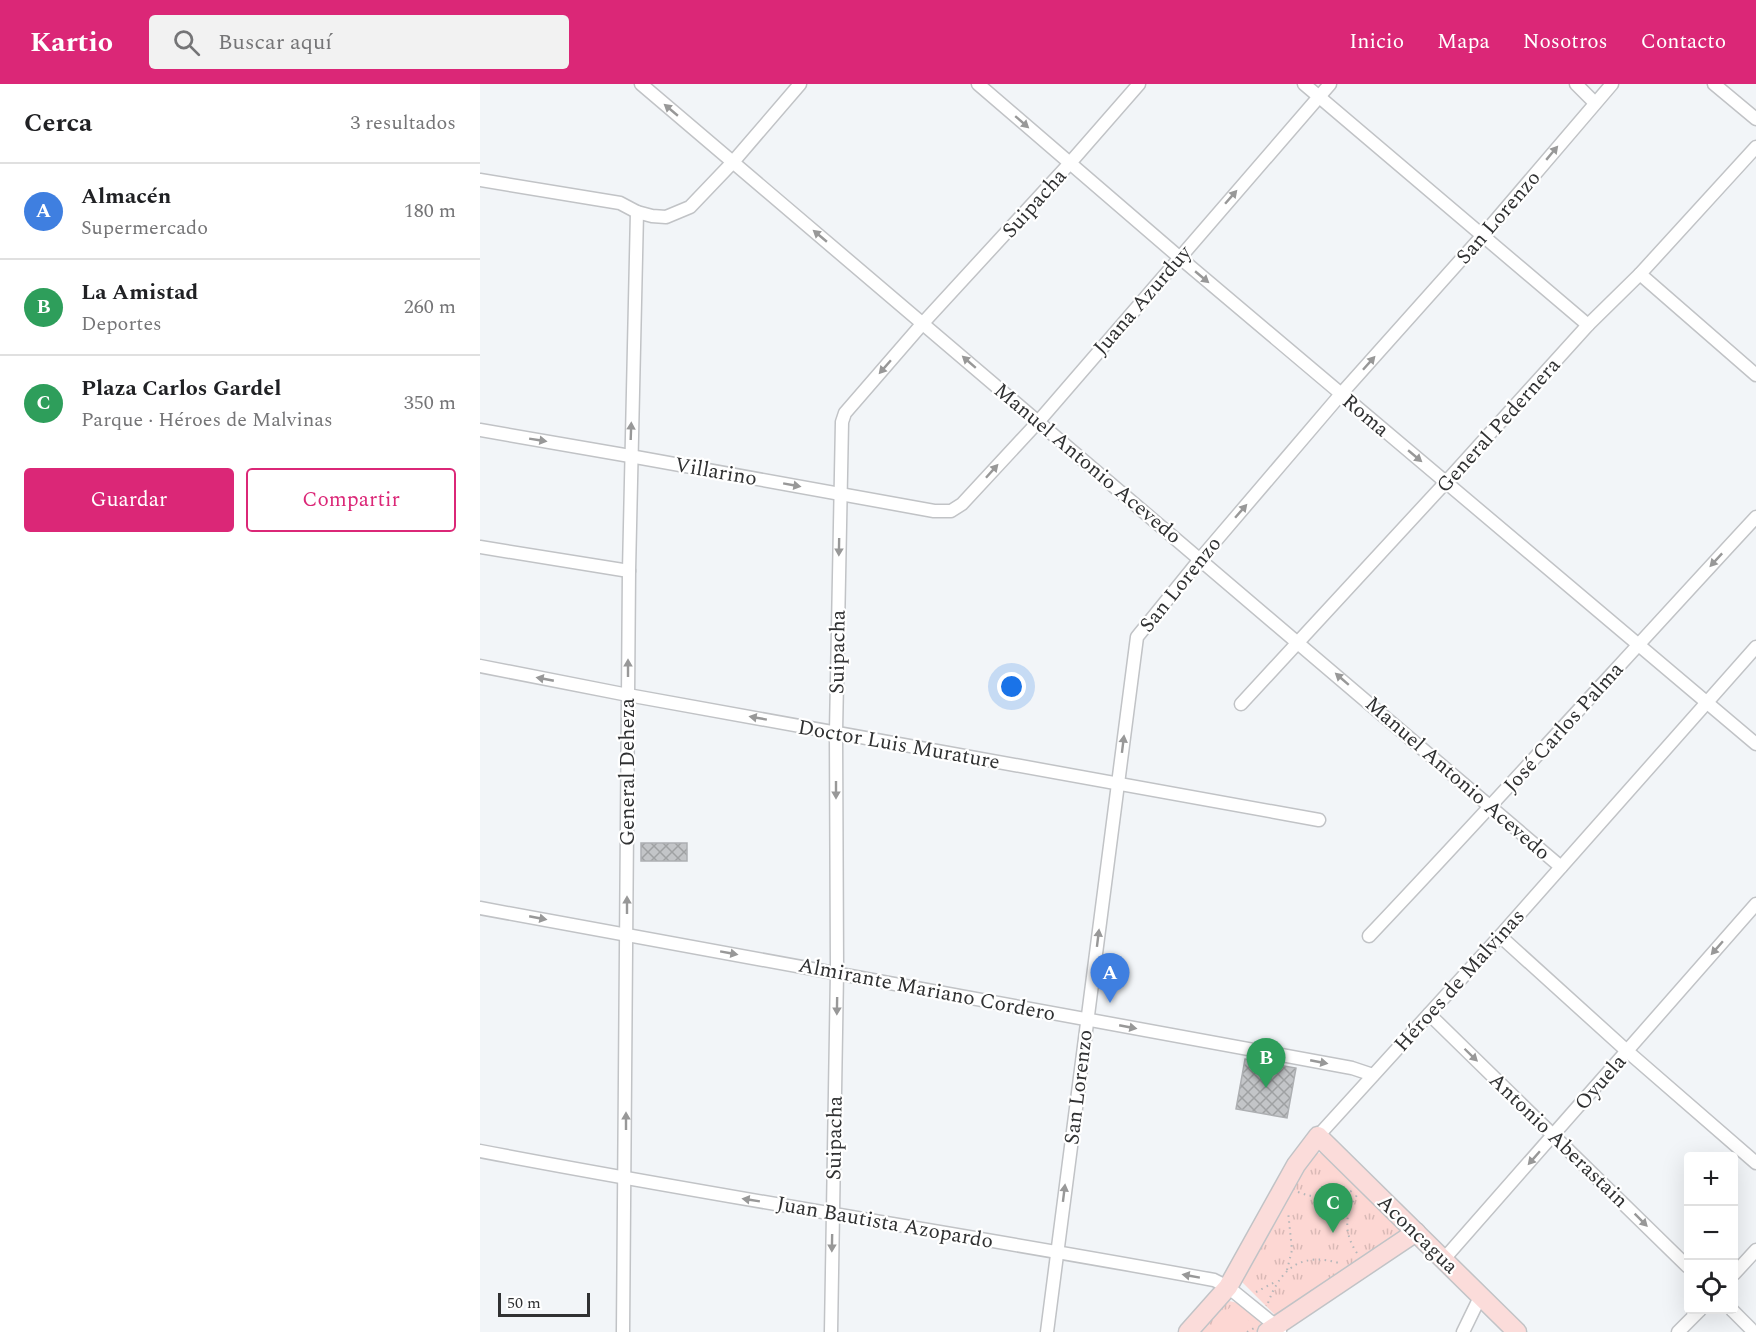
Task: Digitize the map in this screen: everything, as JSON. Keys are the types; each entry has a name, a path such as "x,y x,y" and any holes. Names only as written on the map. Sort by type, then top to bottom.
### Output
{"street":[{"name":"Manuel Antonio Acevedo","path":"641,84 1562,867"},
{"path":"480,180 620,203 637,212 652,216 666,217 676,214 690,207 733,162 800,84"},
{"name":"Roma","path":"978,84 1179,257 1756,744"},
{"name":"Suipacha","path":"831,1332 837,972 836,732 840,432 845,413 923,323 1139,84"},
{"path":"1304,84 1588,325"},
{"name":"Juana Azurduy","path":"951,511 958,508 1038,422 1330,84"},
{"path":"1576,84 1595,103"},
{"name":"San Lorenzo","path":"1047,1332 1137,637 1341,394 1483,235 1612,84"},
{"path":"1714,84 1756,119"},
{"name":"General Pedernera","path":"1240,704 1588,325 1640,274 1756,147"},
{"name":"General Deheza","path":"623,1332 628,571 637,212"},
{"path":"1640,274 1756,375"},
{"name":"Villarino","path":"480,430 934,511 951,511"},
{"name":"José Carlos Palma","path":"1370,936 1756,517"},
{"path":"480,547 628,571"},
{"name":"Héroes de Malvinas","path":"1188,1332 1228,1287 1282,1190 1318,1136 1562,867 1756,647"},
{"name":"Doctor Luis Murature","path":"480,666 628,695 1319,820"},
{"name":"Oyuela","path":"1444,1259 1756,904"},
{"name":"Almirante Mariano Cordero","path":"480,908 1352,1068 1373,1075"},
{"path":"1500,936 1756,1163"},
{"name":"Antonio Aberastain","path":"1429,1014 1684,1262"},
{"name":"Aconcagua","path":"1318,1136 1517,1332"},
{"name":"Juan Bautista Azopardo","path":"480,1151 625,1179 1057,1251 1214,1280 1228,1287 1274,1330"},
{"path":"1274,1330 1416,1232"},
{"path":"1738,1270 1756,1250"},
{"path":"1463,1332 1481,1295"},
{"path":"1678,1332 1696,1314"},
{"path":"1736,1314 1754,1332"}],"path":[{"path":"1287,1270 1292,1250 1288,1209 1282,1190 1324,1199 1345,1195 1365,1182"},
{"path":"1360,1269 1350,1243 1347,1222 1352,1202 1365,1182"},
{"path":"1268,1303 1277,1281 1287,1270 1308,1260 1320,1259 1360,1269"},
{"path":"1256,1292 1277,1281"}],"green space":[{"path":"1326,1154 1398,1225 1400,1231 1397,1236 1281,1314 1275,1315 1241,1281 1313,1155"},
{"path":"1228,1301 1248,1310 1258,1318 1263,1327 1256,1332 1200,1332"},
{"path":"1232,1305 1254,1325 1243,1332 1207,1332"}],"building":[{"path":"641,843 687,843 687,861 641,861"},
{"path":"1245,1059 1296,1068 1287,1118 1236,1109"}],"place":[{"name":"Almacén","path":"1110,1003"},
{"name":"La Amistad","path":"1266,1088"},
{"name":"Plaza Carlos Gardel","path":"1333,1233"}]}
